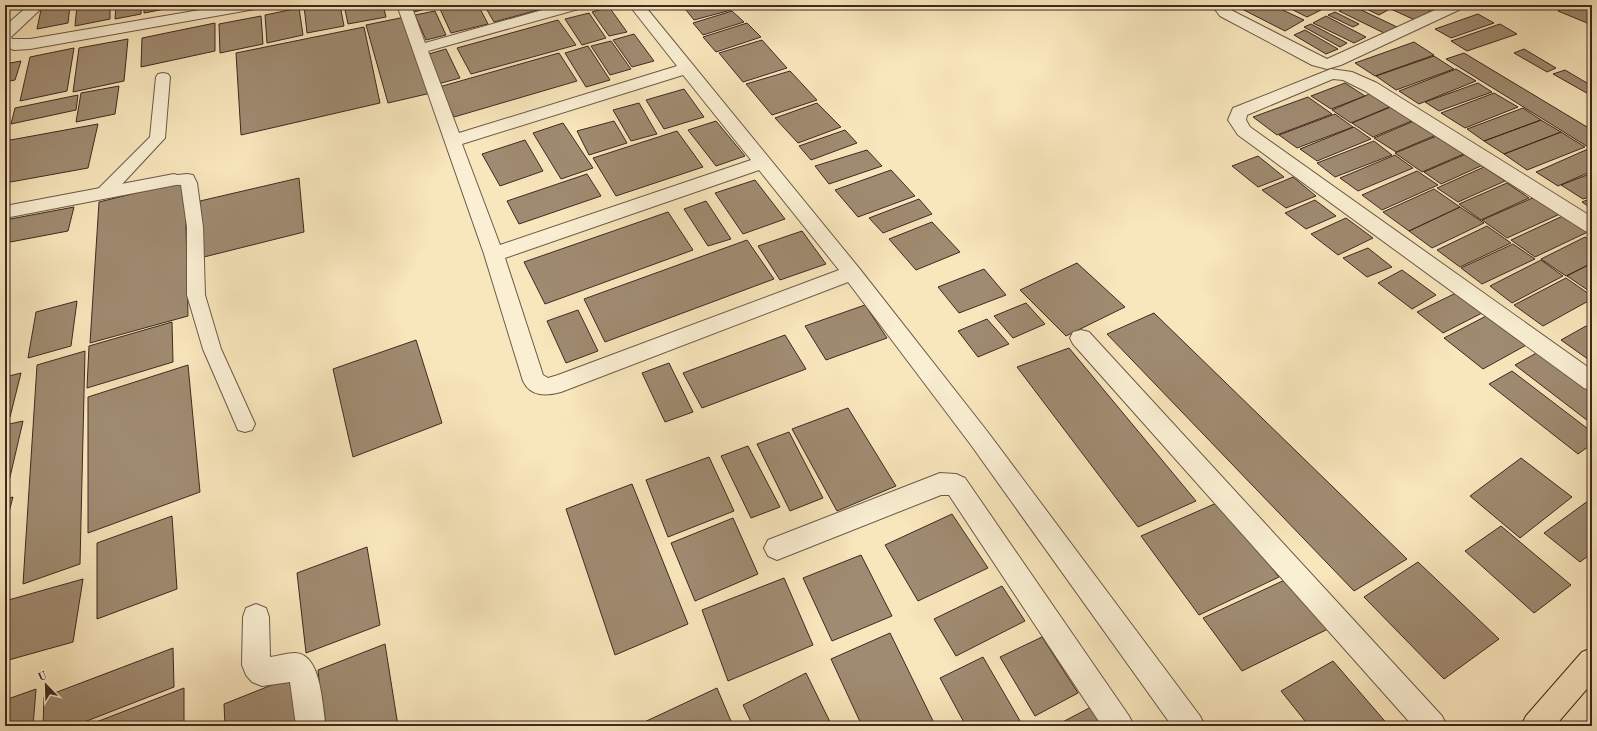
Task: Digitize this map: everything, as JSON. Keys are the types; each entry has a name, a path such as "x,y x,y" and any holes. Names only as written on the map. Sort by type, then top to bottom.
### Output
{"main road":[{"path":"1536,726 1592,662"}],"street":[{"path":"5,34 38,5"},
{"path":"5,40 5,42 14,45 30,44 254,5"},
{"path":"404,5 494,254 534,381 546,387 561,383 852,273"},
{"path":"419,49 577,5"},
{"path":"636,5 852,273 979,438 1190,726"},
{"path":"1228,5 1222,8 1225,13 1318,62 1328,64 1458,5"},
{"path":"452,141 688,68"},
{"path":"1592,226 1371,87 1346,75 1331,74 1239,112 1238,120 1244,131 1592,382"},
{"path":"494,254 763,162"},
{"path":"5,212 174,180"},
{"path":"1080,338 1432,726"},
{"path":"776,548 940,484 956,485 1119,726"},
{"path":"256,617 256,664 262,672 296,667 303,673 311,726"}],"lane":[{"path":"105,192 157,138 163,77"},
{"path":"174,180 187,179 189,183 195,227 196,295 212,350 245,424"}],"building":[{"path":"42,5 70,5 68,23 37,29"},
{"path":"77,5 110,5 110,19 75,26"},
{"path":"116,5 141,5 141,14 115,19"},
{"path":"144,5 165,5 165,9 144,13"},
{"path":"165,5 188,5 165,9"},
{"path":"340,5 344,26 307,33 304,6"},
{"path":"344,5 383,5 386,17 348,24"},
{"path":"411,5 432,5 433,7 414,12"},
{"path":"456,5 478,5 488,24 451,33 440,9"},
{"path":"484,5 556,5 494,22"},
{"path":"682,5 727,5 731,10 694,20"},
{"path":"1272,5 1304,20 1285,31 1236,6"},
{"path":"1283,5 1324,5 1327,7 1307,17"},
{"path":"1351,5 1397,27 1386,34 1339,11"},
{"path":"1358,5 1377,5 1388,10 1379,15"},
{"path":"1382,5 1417,5 1431,11 1415,20"},
{"path":"1567,5 1592,5 1592,25 1558,11"},
{"path":"609,7 627,32 609,36 592,12"},
{"path":"299,8 303,35 267,43 265,15"},
{"path":"435,11 446,35 426,40 415,15"},
{"path":"732,11 744,22 703,35 693,23"},
{"path":"1335,12 1359,24 1353,27 1328,15"},
{"path":"589,13 606,38 582,45 565,19"},
{"path":"1478,14 1494,23 1451,38 1435,29"},
{"path":"261,16 263,44 220,53 219,24"},
{"path":"1326,16 1366,37 1354,43 1313,23"},
{"path":"405,17 431,93 388,103 366,25"},
{"path":"558,20 576,45 471,74 457,48"},
{"path":"215,23 215,51 141,67 142,38"},
{"path":"747,23 761,37 716,52 703,37"},
{"path":"1311,24 1347,43 1340,47 1304,27"},
{"path":"1500,24 1517,34 1467,51 1451,41"},
{"path":"364,27 380,103 241,135 236,53"},
{"path":"1305,30 1338,49 1326,54 1294,35"},
{"path":"634,34 654,61 632,67 613,40"},
{"path":"128,39 124,81 73,92 79,48"},
{"path":"762,40 787,68 743,82 719,53"},
{"path":"611,41 631,69 610,75 591,46"},
{"path":"1414,42 1434,55 1375,76 1355,63"},
{"path":"588,46 610,80 586,87 565,53"},
{"path":"74,48 67,91 20,101 30,57"},
{"path":"446,49 460,78 438,84 425,55"},
{"path":"1524,49 1556,68 1547,72 1514,53"},
{"path":"559,53 577,81 454,117 439,87"},
{"path":"1464,53 1592,130 1592,146 1588,147 1446,59"},
{"path":"1434,56 1454,69 1396,90 1376,76"},
{"path":"21,61 15,80 5,82 5,64"},
{"path":"1456,69 1476,81 1419,104 1399,91"},
{"path":"1565,70 1592,86 1592,96 1553,74"},
{"path":"790,71 817,100 772,115 746,84"},
{"path":"1345,83 1365,96 1331,109 1311,96"},
{"path":"1478,83 1492,92 1439,111 1425,102"},
{"path":"119,86 115,114 76,122 81,93"},
{"path":"684,89 704,117 664,129 646,100"},
{"path":"1374,92 1394,105 1351,123 1332,110"},
{"path":"1494,93 1518,107 1465,128 1441,113"},
{"path":"78,95 76,110 11,124 15,108"},
{"path":"1308,97 1332,114 1277,135 1253,117"},
{"path":"639,103 657,134 631,141 613,110"},
{"path":"817,103 841,127 798,143 775,118"},
{"path":"1393,106 1414,120 1373,137 1352,123"},
{"path":"1523,108 1541,120 1484,141 1467,129"},
{"path":"10,110 5,123 5,111"},
{"path":"1335,114 1353,127 1297,148 1279,135"},
{"path":"1541,120 1561,132 1504,154 1484,141"},
{"path":"614,121 627,143 589,155 577,131"},
{"path":"716,121 745,156 716,166 688,130"},
{"path":"1414,121 1436,135 1396,152 1374,138"},
{"path":"563,123 593,168 561,179 533,133"},
{"path":"98,124 88,168 5,183 5,141"},
{"path":"1354,127 1371,139 1317,161 1300,149"},
{"path":"845,130 857,143 811,160 799,146"},
{"path":"677,131 703,167 616,196 593,158"},
{"path":"1561,132 1585,147 1527,170 1504,154"},
{"path":"1439,135 1466,153 1422,172 1395,153"},
{"path":"525,140 543,171 500,186 482,154"},
{"path":"1374,141 1392,155 1335,177 1317,163"},
{"path":"1588,149 1592,152 1592,171 1558,186 1536,172"},
{"path":"867,150 882,166 829,184 815,166"},
{"path":"1466,154 1483,165 1441,184 1424,172"},
{"path":"1395,155 1413,168 1358,191 1340,178"},
{"path":"1258,156 1284,177 1258,187 1232,166"},
{"path":"1484,167 1505,181 1458,202 1437,188"},
{"path":"891,170 915,196 858,217 835,190"},
{"path":"1417,171 1438,185 1382,210 1362,195"},
{"path":"1592,173 1592,196 1583,199 1561,185"},
{"path":"587,174 601,196 519,224 507,201"},
{"path":"1293,177 1316,196 1286,208 1262,190"},
{"path":"299,178 304,232 200,258 200,201"},
{"path":"755,180 785,219 743,234 715,193"},
{"path":"185,181 188,316 90,343 99,202"},
{"path":"1507,183 1529,198 1481,220 1459,204"},
{"path":"1434,189 1460,207 1409,231 1383,212"},
{"path":"1535,197 1560,214 1507,238 1482,220"},
{"path":"1592,198 1592,209 1582,202"},
{"path":"919,199 932,214 883,233 869,218"},
{"path":"1315,200 1336,216 1306,229 1285,213"},
{"path":"706,201 731,239 708,246 684,209"},
{"path":"74,207 68,231 5,243 5,220"},
{"path":"1460,207 1484,223 1432,248 1409,231"},
{"path":"668,212 693,250 545,304 524,262"},
{"path":"1567,214 1592,230 1535,257 1511,240"},
{"path":"1346,218 1373,238 1338,255 1311,234"},
{"path":"932,222 960,252 916,270 889,239"},
{"path":"1487,226 1511,243 1460,267 1437,250"},
{"path":"802,231 826,264 780,280 758,246"},
{"path":"1585,237 1592,242 1592,263 1566,276 1541,259"},
{"path":"747,240 774,279 605,342 584,299"},
{"path":"1513,244 1535,259 1482,284 1461,268"},
{"path":"1368,248 1392,267 1367,277 1343,258"},
{"path":"1541,260 1563,276 1512,303 1490,286"},
{"path":"1077,263 1125,307 1066,336 1020,290"},
{"path":"1592,263 1592,293 1567,276"},
{"path":"984,269 1006,295 959,313 938,287"},
{"path":"1402,270 1436,295 1412,309 1378,283"},
{"path":"1566,278 1592,296 1592,299 1543,326 1514,305"},
{"path":"1456,293 1482,313 1443,333 1417,312"},
{"path":"77,301 71,346 28,358 36,312"},
{"path":"1026,303 1045,324 1013,338 994,316"},
{"path":"865,305 887,338 826,360 805,326"},
{"path":"578,310 598,351 566,363 547,321"},
{"path":"1154,313 1407,559 1354,591 1107,334"},
{"path":"1490,314 1530,343 1483,369 1444,338"},
{"path":"987,319 1009,344 978,357 958,331"},
{"path":"172,322 173,362 87,388 89,346"},
{"path":"1586,326 1592,330 1592,362 1561,340"},
{"path":"785,335 806,369 702,408 683,373"},
{"path":"416,340 442,423 353,457 333,369"},
{"path":"1069,348 1196,501 1138,527 1017,367"},
{"path":"85,351 80,564 23,584 37,365"},
{"path":"1540,351 1592,390 1592,424 1515,365"},
{"path":"669,363 693,412 665,422 642,373"},
{"path":"188,365 200,492 88,533 88,397"},
{"path":"1512,371 1592,432 1592,444 1578,454 1489,384"},
{"path":"21,373 10,417 5,418 5,377"},
{"path":"848,408 896,486 837,511 792,429"},
{"path":"23,421 7,490 5,490 5,425"},
{"path":"789,432 823,498 790,511 757,444"},
{"path":"748,446 780,507 751,518 721,456"},
{"path":"709,457 734,511 668,537 646,480"},
{"path":"1521,458 1572,497 1520,538 1470,496"},
{"path":"632,484 688,624 615,655 566,509"},
{"path":"13,497 5,527 5,499"},
{"path":"1592,498 1592,553 1580,562 1544,533"},
{"path":"1219,502 1279,577 1199,615 1141,536"},
{"path":"952,514 988,568 918,601 885,545"},
{"path":"172,516 177,589 97,619 97,543"},
{"path":"733,518 758,574 695,601 671,543"},
{"path":"1501,526 1571,585 1534,613 1465,551"},
{"path":"367,547 380,625 306,653 297,573"},
{"path":"861,555 892,616 832,641 803,578"},
{"path":"1418,562 1499,639 1444,679 1364,597"},
{"path":"784,578 813,645 728,681 702,610"},
{"path":"1289,578 1330,628 1242,671 1203,618"},
{"path":"83,579 73,642 5,661 5,601"},
{"path":"1002,586 1025,621 956,656 934,619"},
{"path":"890,633 934,723 927,726 862,726 831,659"},
{"path":"1042,637 1078,693 1035,716 1000,657"},
{"path":"385,644 398,726 324,726 318,670"},
{"path":"173,648 174,687 74,726 43,726 44,697"},
{"path":"983,657 1023,726 966,726 940,678"},
{"path":"1333,661 1389,726 1309,726 1281,691"},
{"path":"806,673 832,726 753,726 743,705"},
{"path":"297,675 303,726 225,726 224,704"},
{"path":"184,688 184,726 86,726"},
{"path":"717,688 733,726 638,726 638,725"},
{"path":"36,689 33,726 5,726 5,700"},
{"path":"1091,707 1104,726 1055,726"}]}
